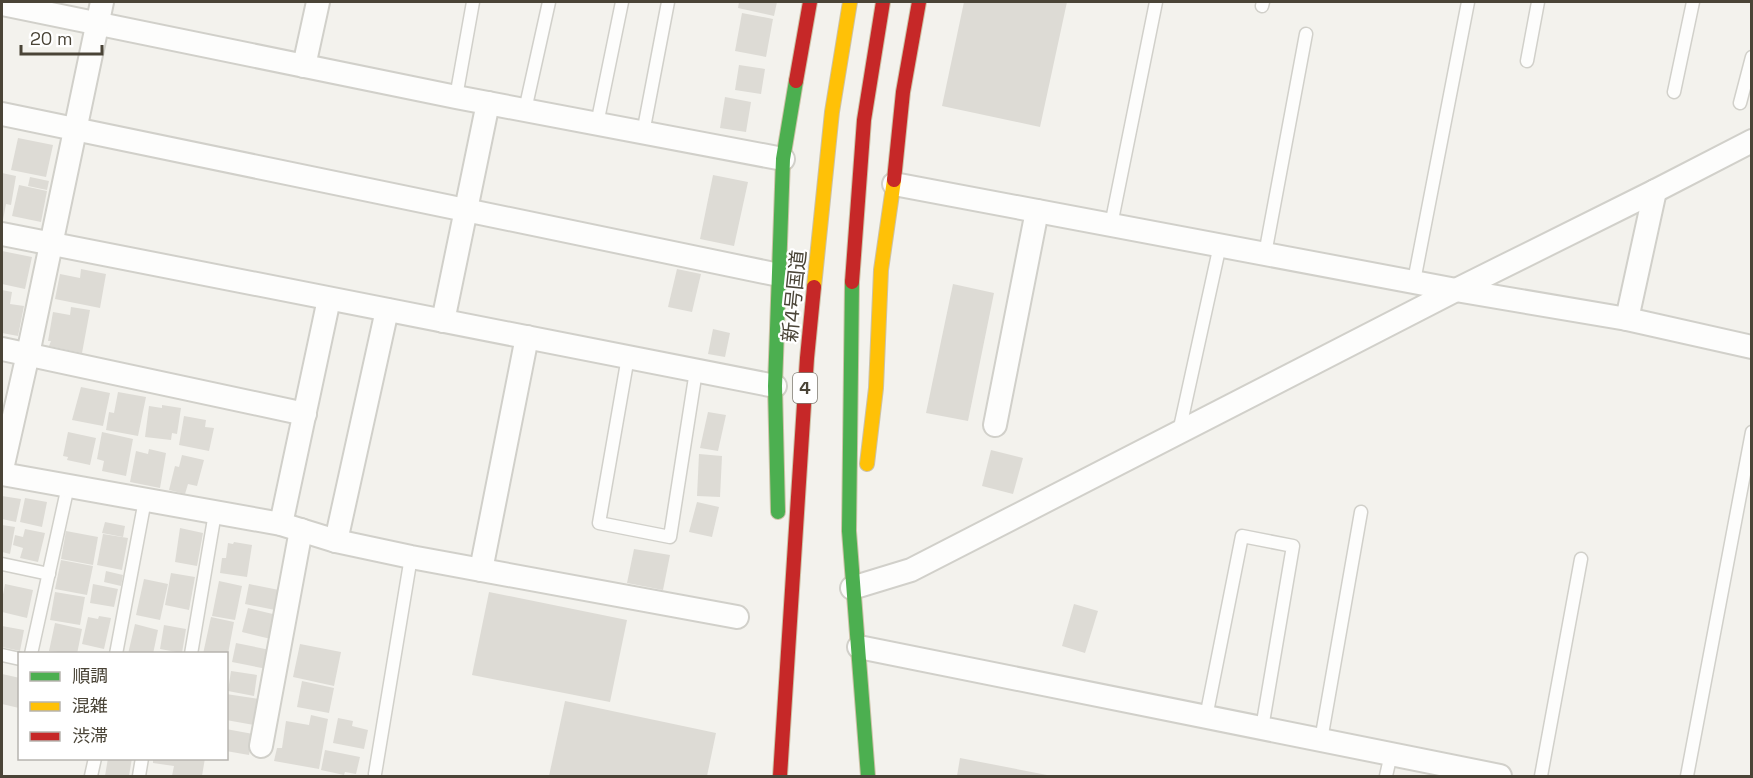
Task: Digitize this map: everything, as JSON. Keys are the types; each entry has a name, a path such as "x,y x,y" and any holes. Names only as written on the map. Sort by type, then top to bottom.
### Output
{"highway":[{"path":"778,526 775,386 783,159 810,2"},
{"name":"新4号国道","path":"780,777 807,358 832,112 850,2"},
{"path":"868,777 849,531 852,262 864,120 883,2"},
{"path":"849,531 869,456 876,388 881,270 894,184 903,92 919,2"},
{"path":"779,561 790,615"}],"street":[{"path":"2,469 102,2"},
{"path":"304,66 318,2"},
{"path":"2,4 456,97 783,159"},
{"path":"443,321 488,103"},
{"path":"2,114 780,275"},
{"path":"852,588 911,570 1752,141"},
{"path":"894,184 1456,290 1628,319 1752,346"},
{"path":"1628,319 1655,191"},
{"path":"995,425 1037,211"},
{"path":"2,234 775,386"},
{"path":"261,746 305,414 329,298"},
{"path":"336,541 387,310"},
{"path":"481,570 527,337"},
{"path":"2,349 305,414"},
{"path":"2,474 291,527 336,541 411,557 737,617"},
{"path":"859,647 1391,754 1459,772 1500,777"}],"lane":[{"path":"456,97 473,2"},
{"path":"525,110 549,2"},
{"path":"597,124 622,2"},
{"path":"643,133 668,2"},
{"path":"1111,225 1156,2"},
{"path":"1414,281 1468,2"},
{"path":"1527,61 1538,2"},
{"path":"1674,92 1693,2"},
{"path":"1265,254 1306,33"},
{"path":"1740,103 1752,57"},
{"path":"1179,432 1220,245"},
{"path":"628,357 599,523 670,537 696,370"},
{"path":"1687,777 1752,432"},
{"path":"31,652 68,486"},
{"path":"116,652 145,500"},
{"path":"1321,740 1361,512"},
{"path":"191,652 215,513"},
{"path":"1206,717 1242,536 1283,544 1293,546 1262,728"},
{"path":"375,774 411,557"},
{"path":"1541,777 1581,559"},
{"path":"2,564 49,574"},
{"path":"2,655 18,659"},
{"path":"1386,777 1391,754"},
{"path":"91,777 95,760"},
{"path":"139,777 142,760"}],"building":[{"path":"739,2 777,2 774,16 738,8"},
{"path":"964,2 1067,2 1040,127 942,106"},
{"path":"742,13 773,19 766,57 735,51"},
{"path":"739,65 765,69 761,94 735,90"},
{"path":"725,97 751,102 746,132 720,128"},
{"path":"18,138 53,145 46,177 11,170"},
{"path":"2,173 16,176 11,205 6,204 3,220"},
{"path":"713,175 748,182 734,246 700,239"},
{"path":"30,177 49,181 47,190 28,186"},
{"path":"19,185 47,191 41,222 12,216"},
{"path":"2,251 32,257 25,289 2,284"},
{"path":"81,269 106,274 100,308 55,299 60,274 80,278"},
{"path":"677,269 701,274 692,312 668,307"},
{"path":"953,284 994,293 968,421 926,413"},
{"path":"2,290 12,292 10,304 24,306 18,336 2,333"},
{"path":"71,307 90,310 82,353 49,346 53,312 70,315"},
{"path":"713,329 730,333 725,357 708,354"},
{"path":"81,387 110,393 103,426 72,420"},
{"path":"118,392 146,397 138,436 106,430 109,412 114,413"},
{"path":"162,405 181,408 177,434 172,433 171,440 145,437 149,406 162,408"},
{"path":"708,412 726,415 718,451 700,448"},
{"path":"184,416 206,420 205,427 214,428 209,451 179,445"},
{"path":"68,432 96,438 90,465 67,460 68,457 63,456"},
{"path":"102,432 133,439 126,476 102,471 104,461 97,459"},
{"path":"149,449 166,453 160,488 130,482 136,451 148,454"},
{"path":"991,450 1023,458 1013,494 982,486"},
{"path":"699,454 722,456 720,497 697,496"},
{"path":"182,455 204,460 197,486 188,484 185,494 169,490 175,466 179,467"},
{"path":"2,496 21,499 16,522 2,519"},
{"path":"25,498 47,502 42,527 20,522"},
{"path":"697,502 719,507 712,537 689,532"},
{"path":"105,522 125,526 123,537 102,533"},
{"path":"2,525 15,527 10,554 2,552"},
{"path":"180,528 203,533 197,566 175,562"},
{"path":"25,529 45,533 38,562 20,558 23,548 13,545 15,535 23,537"},
{"path":"66,531 98,537 93,565 61,559"},
{"path":"103,534 128,538 122,570 97,565"},
{"path":"234,542 252,545 247,577 220,573 222,558 226,558 228,543 233,544"},
{"path":"634,549 670,555 663,590 627,583"},
{"path":"61,560 93,566 87,595 55,589"},
{"path":"106,571 123,575 121,586 104,582"},
{"path":"171,573 195,577 189,610 165,605"},
{"path":"144,579 168,584 160,620 136,615"},
{"path":"219,581 242,586 235,620 212,616"},
{"path":"5,584 33,590 27,618 2,612"},
{"path":"93,584 118,589 114,607 90,603"},
{"path":"249,584 284,591 280,611 245,604"},
{"path":"55,592 85,597 80,625 50,620"},
{"path":"489,592 627,620 610,702 472,675"},
{"path":"1074,604 1098,611 1085,653 1062,646"},
{"path":"248,608 277,615 271,639 242,632"},
{"path":"99,616 111,618 104,649 82,644 88,617 98,619"},
{"path":"211,617 234,622 228,654 228,652 203,652"},
{"path":"55,623 82,629 77,652 49,651"},
{"path":"135,624 158,630 153,652 128,652"},
{"path":"164,625 186,629 182,652 160,649"},
{"path":"2,626 24,630 20,651 2,647"},
{"path":"236,643 270,650 267,669 232,662"},
{"path":"300,644 341,652 334,686 293,677"},
{"path":"231,671 257,675 254,696 228,691"},
{"path":"2,674 18,678 18,708 2,704"},
{"path":"302,681 334,688 329,713 297,707"},
{"path":"228,694 259,699 254,725 228,720"},
{"path":"565,701 716,733 707,776 549,776"},
{"path":"311,715 328,719 319,769 274,761 277,748 282,748 286,721 309,725"},
{"path":"338,718 353,721 352,726 368,730 364,749 333,743"},
{"path":"228,729 253,734 249,755 228,751"},
{"path":"325,750 360,757 356,774 345,772 344,775 321,770"},
{"path":"960,758 1047,775 1047,776 957,776"},
{"path":"108,760 132,760 129,776 105,776"},
{"path":"153,760 205,760 202,776 172,776 174,766 153,763"}],"traffic: fast":[{"path":"778,512 775,386 783,159 796,81"},
{"path":"852,282 849,531 868,776"}],"traffic: slow":[{"path":"814,287 832,112 850,2"},
{"path":"867,464 876,388 881,270 894,180"}],"traffic: jam":[{"path":"796,81 810,2"},
{"path":"852,282 864,120 883,2"},
{"path":"894,180 903,92 919,2"},
{"path":"780,776 807,358 814,287"}]}
